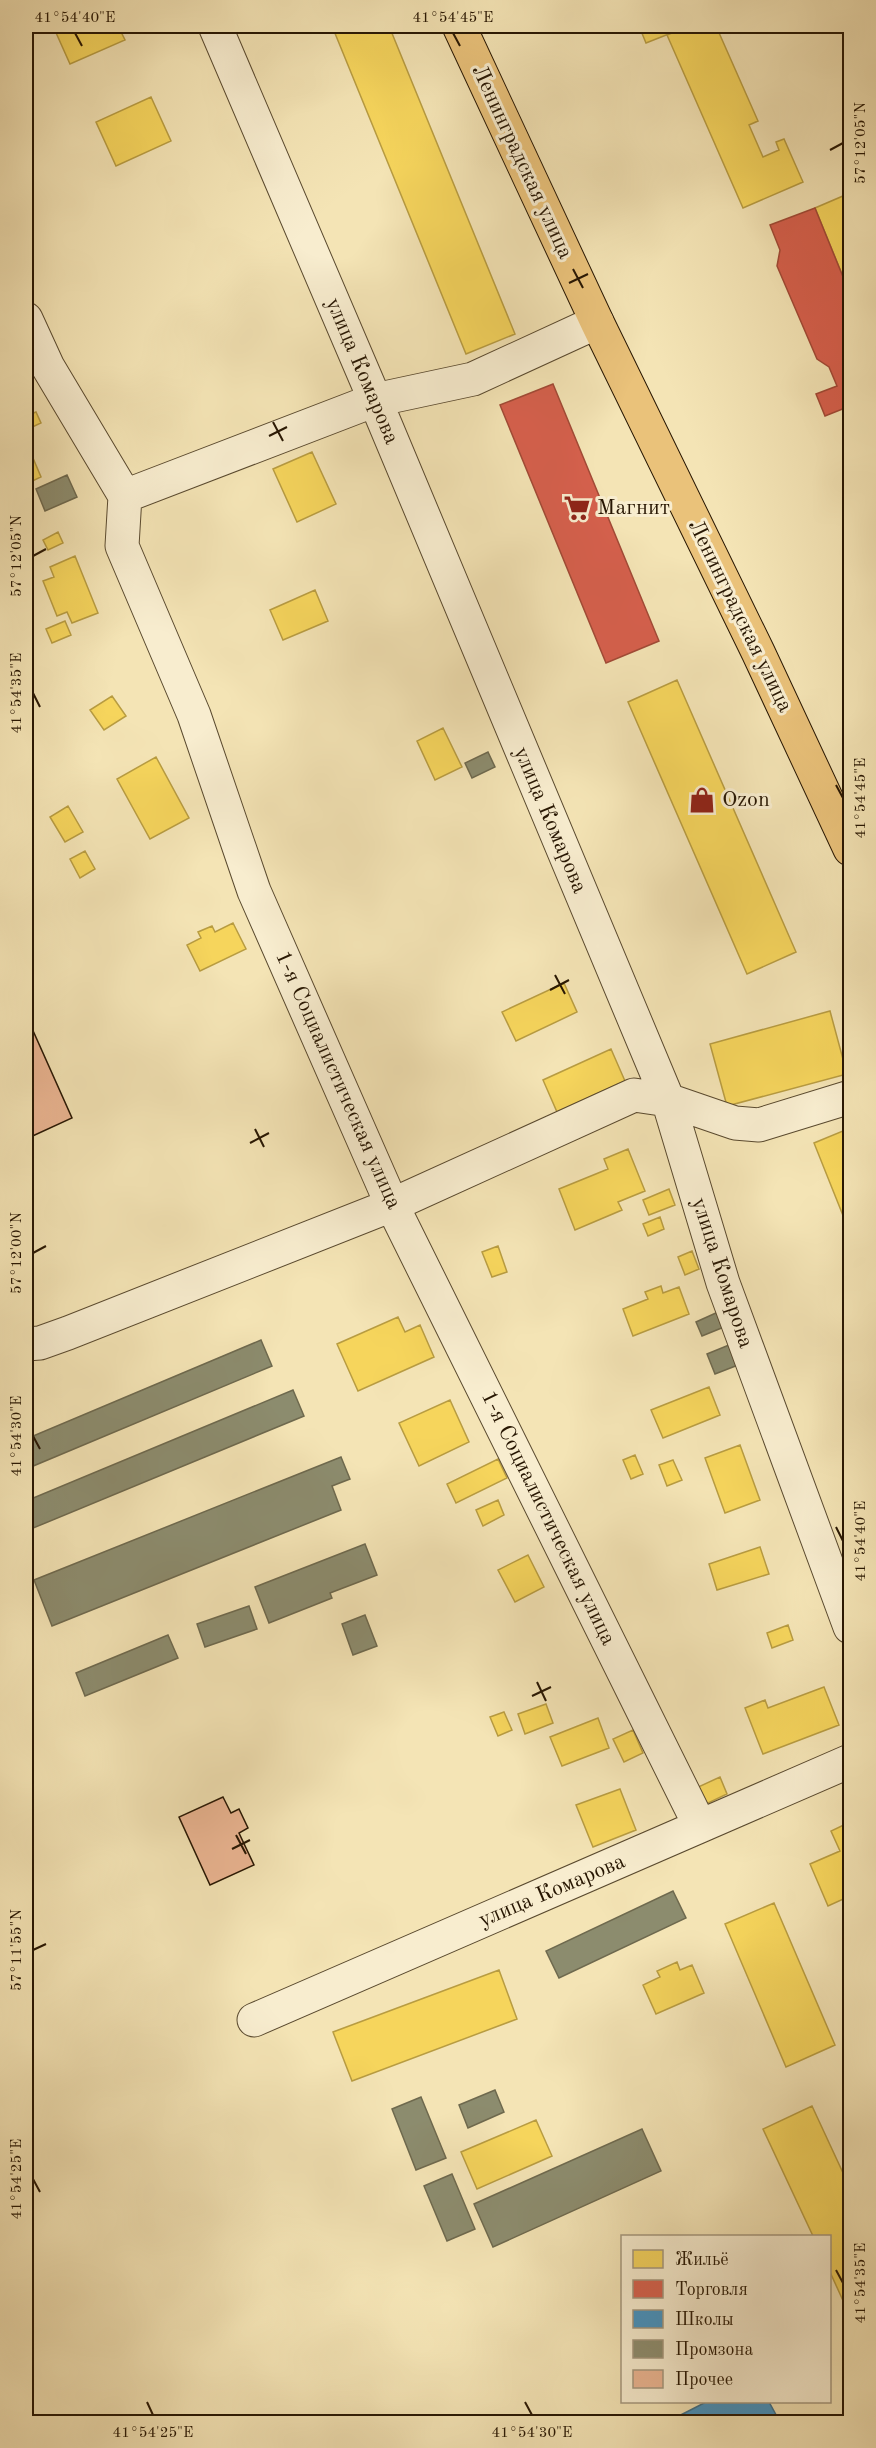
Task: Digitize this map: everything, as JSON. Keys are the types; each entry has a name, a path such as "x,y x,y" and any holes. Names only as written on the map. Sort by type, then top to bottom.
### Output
{"main road":[{"name":"Ленинградская улица","path":"459,26 597,322 758,652 850,849"}],"street":[{"name":"улица Комарова","path":"215,26 375,400 668,1100 723,1283 850,1627"},
{"path":"26,319 48,367 125,496 375,400 473,379 597,322"},
{"name":"1-я Социалистическая улица","path":"125,496 122,546 194,715 254,891 392,1204 700,1826"},
{"path":"26,1344 40,1343 68,1333 392,1204 634,1095 668,1100 735,1123 759,1125 850,1097"},
{"name":"улица Комарова","path":"254,2020 850,1761"}],"building: Жильё":[{"path":"53,26 118,26 125,40 70,64"},
{"path":"332,26 389,26 515,334 466,354"},
{"path":"639,26 689,26 646,43"},
{"path":"689,26 716,26 758,121 749,125 763,157 779,150 776,142 784,139 803,182 743,208 667,35"},
{"path":"151,97 171,141 116,166 96,122"},
{"path":"850,193 850,294 815,208"},
{"path":"36,412 41,423 26,430 26,416"},
{"path":"30,451 41,477 26,484 26,453"},
{"path":"312,452 336,504 297,522 273,469"},
{"path":"58,532 63,543 48,550 43,540"},
{"path":"75,556 98,613 72,623 67,612 57,616 43,581 54,577 50,567"},
{"path":"315,590 328,621 283,640 270,610"},
{"path":"65,621 71,635 52,643 46,629"},
{"path":"677,680 796,952 747,974 628,702"},
{"path":"112,696 126,716 104,730 90,710"},
{"path":"443,728 462,767 435,780 417,741"},
{"path":"156,757 189,818 150,839 117,779"},
{"path":"68,806 83,832 65,842 50,817"},
{"path":"85,851 95,869 80,878 70,859"},
{"path":"233,923 246,949 200,971 187,945 201,938 198,932 212,926 215,932"},
{"path":"564,983 577,1012 516,1041 502,1012"},
{"path":"830,1011 847,1074 727,1106 710,1044"},
{"path":"611,1049 625,1081 557,1112 543,1080"},
{"path":"850,1128 850,1233 814,1143"},
{"path":"628,1149 645,1191 618,1202 622,1210 575,1230 559,1189 608,1169 604,1159"},
{"path":"669,1189 675,1205 649,1215 643,1200"},
{"path":"660,1217 664,1229 648,1236 643,1224"},
{"path":"498,1246 507,1272 492,1277 482,1252"},
{"path":"692,1251 699,1269 685,1275 678,1257"},
{"path":"661,1286 663,1293 679,1287 689,1314 633,1336 623,1309 648,1299 645,1292"},
{"path":"398,1317 405,1332 420,1325 434,1357 358,1391 337,1344"},
{"path":"709,1387 720,1415 663,1438 651,1410"},
{"path":"450,1400 469,1442 419,1466 399,1423"},
{"path":"740,1445 760,1500 725,1513 705,1458"},
{"path":"635,1455 643,1474 631,1479 623,1460"},
{"path":"498,1459 507,1478 456,1503 447,1484"},
{"path":"673,1460 682,1480 667,1486 659,1465"},
{"path":"498,1500 504,1515 483,1526 476,1510"},
{"path":"760,1547 769,1574 717,1590 709,1564"},
{"path":"528,1555 544,1587 515,1602 498,1570"},
{"path":"788,1625 793,1640 772,1648 767,1633"},
{"path":"824,1687 839,1725 763,1754 745,1708 765,1700 768,1708"},
{"path":"546,1704 553,1723 525,1734 518,1714"},
{"path":"504,1712 512,1730 498,1736 490,1717"},
{"path":"598,1718 609,1748 562,1766 550,1737"},
{"path":"633,1730 643,1753 624,1762 613,1739"},
{"path":"720,1777 727,1794 704,1805 696,1788"},
{"path":"620,1789 636,1830 593,1847 576,1805"},
{"path":"850,1822 850,1896 828,1906 810,1864 840,1851 831,1831"},
{"path":"774,1903 835,2045 786,2067 725,1924"},
{"path":"677,1962 680,1970 692,1965 704,1993 656,2014 643,1985 660,1977 657,1971"},
{"path":"499,1970 517,2019 352,2081 333,2032"},
{"path":"812,2106 850,2188 850,2316 831,2274 831,2235 813,2235 763,2129"},
{"path":"536,2120 552,2156 477,2189 461,2152"}],"building: Торговля":[{"path":"815,208 850,294 850,422 845,408 825,416 816,394 837,386 829,367 817,359 777,266 780,250 770,225"},
{"path":"553,384 659,641 606,663 500,405"}],"building: Школы":[{"path":"704,2403 770,2403 780,2422 667,2422"}],"building: Промзона":[{"path":"67,475 77,497 45,511 36,489"},
{"path":"488,752 495,767 472,778 465,763"},
{"path":"718,1312 724,1327 702,1336 696,1322"},
{"path":"261,1340 272,1366 26,1469 26,1439"},
{"path":"729,1345 738,1365 715,1374 707,1354"},
{"path":"293,1390 304,1416 26,1531 26,1501"},
{"path":"341,1457 350,1479 332,1486 341,1510 52,1626 34,1580"},
{"path":"365,1544 377,1575 330,1593 332,1598 269,1623 255,1587"},
{"path":"249,1606 257,1629 205,1647 197,1624"},
{"path":"365,1615 377,1646 353,1655 342,1624"},
{"path":"168,1635 178,1658 85,1696 76,1673"},
{"path":"673,1891 686,1918 559,1978 546,1951"},
{"path":"495,2090 504,2112 468,2128 459,2105"},
{"path":"421,2097 446,2158 416,2170 392,2109"},
{"path":"642,2129 661,2171 493,2247 474,2204"},
{"path":"452,2174 475,2229 447,2241 424,2186"}],"building: Прочее":[{"path":"26,1015 72,1118 26,1139"},
{"path":"223,1797 231,1813 239,1809 248,1828 239,1833 254,1865 210,1885 179,1817"}],"place":[{"name":"Магнит","path":"577,508"},
{"name":"Ozon","path":"702,800"}]}
